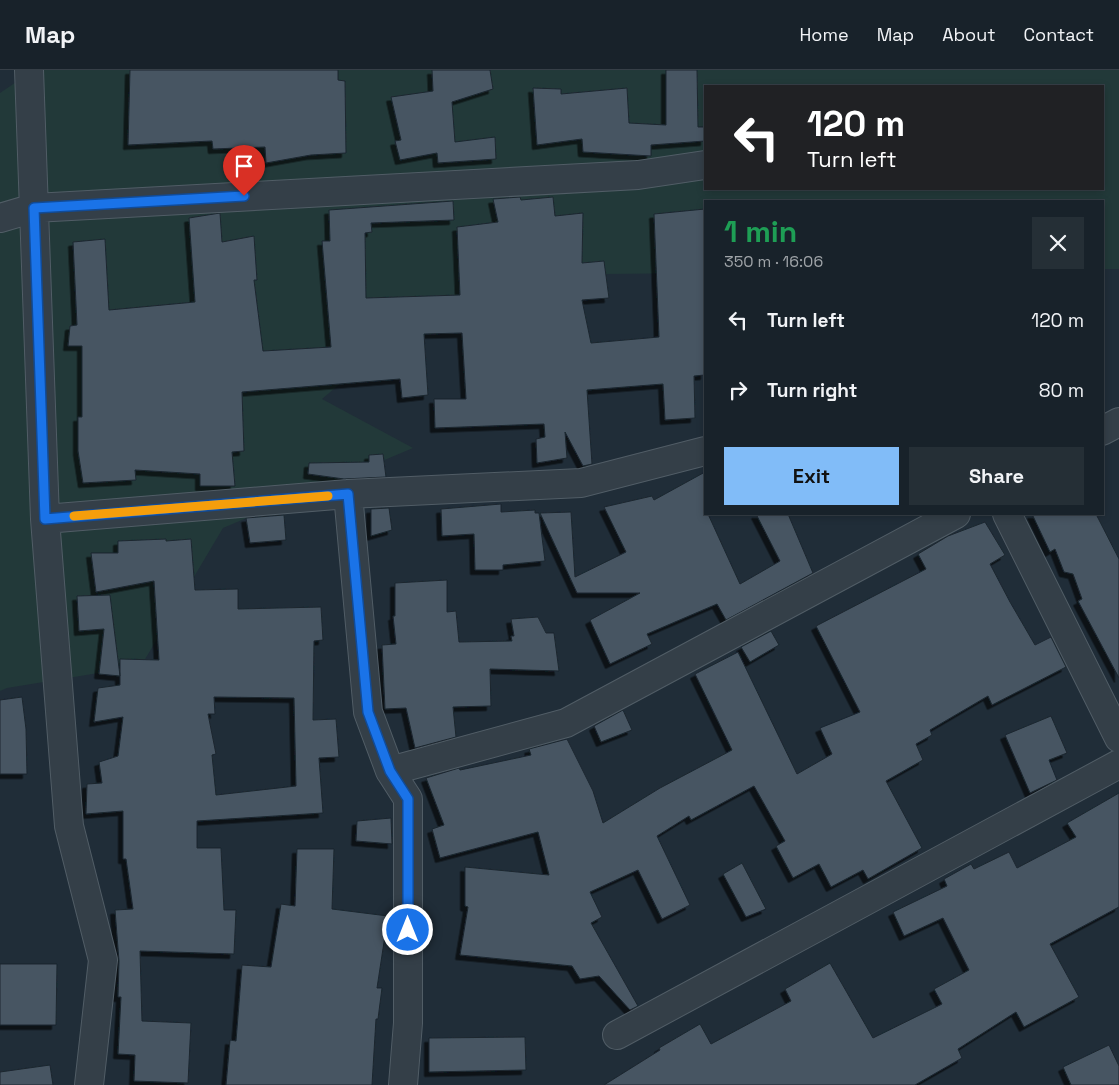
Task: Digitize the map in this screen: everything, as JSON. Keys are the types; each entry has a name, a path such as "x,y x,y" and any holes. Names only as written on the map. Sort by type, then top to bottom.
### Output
{"street":[{"path":"29,70 45,519 69,826 103,960 93,1085"},
{"path":"0,218 34,208 638,175 704,165"},
{"path":"1104,430 1119,422"},
{"path":"45,519 348,494 581,483 704,451"},
{"path":"348,494 368,712 390,771 408,799 408,1023 403,1085"},
{"path":"390,771 566,724 954,515"},
{"path":"1008,515 1119,738"},
{"path":"617,1035 1119,764"}],"green space":[{"path":"34,70 1119,70 1119,269 1104,269 1104,200 704,200 704,273 605,274 412,323 322,399 413,448 223,528 141,666 7,688 0,691 0,93"}],"building":[{"path":"130,70 338,70 338,80 345,81 346,153 311,155 266,163 265,147 213,149 212,141 128,145"},
{"path":"432,70 490,70 493,89 452,102 455,142 495,137 496,159 438,163 437,153 400,160 395,141 401,140 391,97 433,91"},
{"path":"666,70 697,70 698,127 704,127 704,141 651,145 651,156 583,152 582,139 537,145 533,88 561,89 561,94 627,88 629,123 666,125"},
{"path":"520,197 521,200 553,197 555,216 583,213 582,263 604,261 609,298 582,300 591,343 659,337 654,214 704,209 704,375 694,376 695,418 665,420 663,384 587,390 592,464 583,466 565,432 567,458 537,463 536,439 545,437 544,424 435,428 434,399 466,399 462,333 424,334 428,395 402,398 400,379 242,392 244,451 232,452 235,486 200,486 200,474 135,470 136,480 83,483 78,451 78,417 82,417 82,346 68,346 70,326 77,325 73,242 105,239 109,310 195,302 189,218 220,213 222,242 254,236 257,280 254,280 263,351 331,347 322,241 330,241 329,210 453,201 454,220 371,223 372,232 365,233 366,298 460,295 457,227 498,222 493,199"},
{"path":"383,454 386,477 344,479 308,474 309,463 369,462 369,455"},
{"path":"704,473 704,515 708,515 740,584 780,561 757,515 788,515 813,573 726,620 717,604 647,634 652,644 610,664 590,620 640,593 577,593 540,513 571,512 575,577 626,552 604,507 652,496 654,500"},
{"path":"501,504 501,512 535,510 535,513 539,513 545,561 503,565 503,570 475,570 474,534 442,536 441,509"},
{"path":"389,508 392,530 371,536 371,509"},
{"path":"284,515 286,540 250,543 246,518"},
{"path":"1032,515 1097,515 1119,559 1119,678 1078,601 1082,599 1073,574 1064,572 1055,549 1050,552"},
{"path":"985,522 1005,555 990,564 1010,602 1035,645 1051,637 1066,667 992,705 988,696 930,730 932,735 916,744 923,760 886,781 922,848 868,879 863,870 831,887 819,864 793,878 776,846 785,841 754,786 691,820 689,816 657,836 690,905 662,919 638,870 590,892 602,917 591,923 638,1006 630,1010 599,976 580,979 572,966 460,955 468,907 465,906 465,867 549,875 538,832 440,858 432,829 444,825 426,778 459,768 460,770 531,755 529,749 567,739 593,791 603,823 660,788 732,750 695,674 738,652 797,774 832,754 820,728 860,712 816,626 926,569 918,554 948,536"},
{"path":"191,539 195,590 238,589 238,609 321,607 323,640 314,641 313,720 336,719 339,757 319,758 323,813 197,821 197,848 221,848 224,910 236,910 234,954 140,951 142,1021 191,1023 188,1083 134,1081 135,1055 118,1054 121,997 118,997 119,961 115,910 133,909 126,859 123,859 123,811 86,814 87,784 102,783 99,762 118,756 123,717 94,722 98,688 120,685 120,659 159,660 154,581 96,592 91,553 118,553 118,541","holes":["214,697 294,698 296,786 216,795 212,755 216,754 208,714 215,714"]},
{"path":"447,580 447,612 456,611 459,642 512,641 511,636 514,636 511,619 538,617 546,633 554,633 559,671 490,669 491,706 453,707 456,737 415,748 406,708 385,709 382,645 396,644 393,616 395,616 395,583"},
{"path":"110,595 120,676 99,674 104,629 79,631 77,596"},
{"path":"771,631 779,645 750,662 741,647"},
{"path":"22,697 26,729 27,774 0,774 0,700"},
{"path":"623,710 632,730 601,742 594,726"},
{"path":"1051,716 1067,753 1049,760 1057,780 1030,793 1005,735"},
{"path":"1119,793 1119,907 1050,944 1079,997 1024,1027 1016,1012 958,1049 962,1058 915,1085 604,1085 660,1050 659,1048 700,1024 711,1044 791,1001 785,989 830,963 873,1038 942,1004 934,989 969,970 943,918 904,936 893,912 947,886 944,879 971,864 974,869 1009,852 1017,868 1076,837 1067,823"},
{"path":"391,818 392,844 356,841 357,821"},
{"path":"297,849 334,849 332,909 388,916 377,988 382,988 378,1019 376,1019 372,1085 226,1085 230,1040 236,1041 242,965 271,967 281,904 295,906"},
{"path":"742,863 766,909 746,917 723,874"},
{"path":"0,964 57,964 56,1025 0,1025"},
{"path":"525,1037 526,1070 429,1072 429,1038"},
{"path":"1109,1045 1119,1066 1119,1085 1071,1085 1063,1067"},
{"path":"50,1065 53,1085 0,1085 0,1072"}],"slow traffic":[{"path":"74,516 328,496"}],"route":[{"path":"244,196 34,208 45,519 348,494 368,712 390,771 408,799 408,930"}]}
